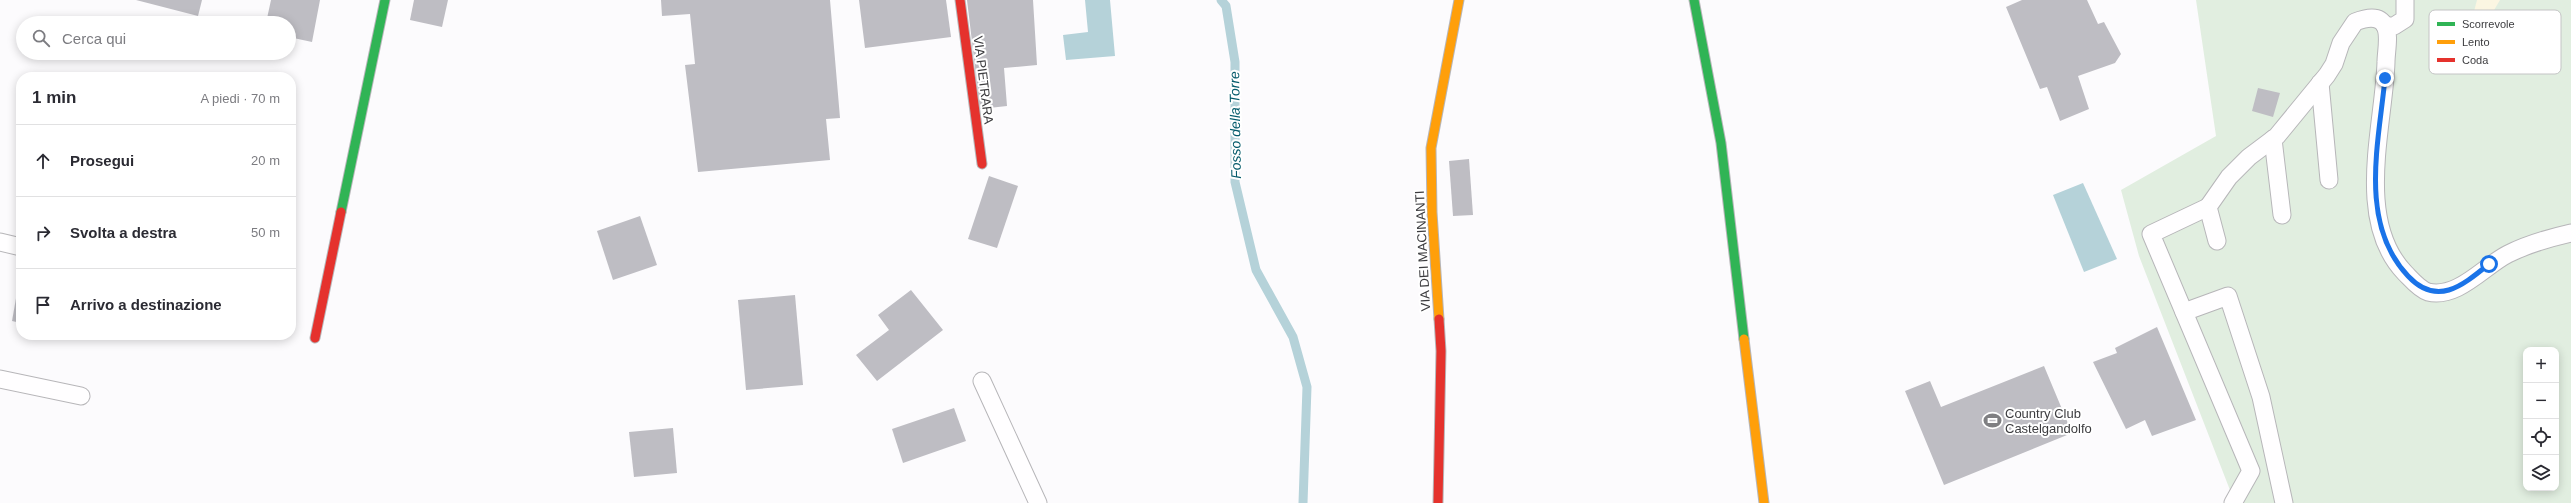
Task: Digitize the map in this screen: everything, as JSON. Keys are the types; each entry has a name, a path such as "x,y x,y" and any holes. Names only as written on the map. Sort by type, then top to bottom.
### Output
{"street":[{"path":"315,338 386,0"},
{"name":"VIA PIETRARA","path":"960,0 982,164"},
{"name":"VIA DEI MACINANTI","path":"1438,503 1441,351 1432,212 1432,148 1441,89 1459,0"},
{"path":"1694,0 1721,143 1764,503"}],"lane":[{"path":"2385,26 2394,26 2405,19 2406,0"},
{"path":"2233,503 2251,471 2150,234 2208,207 2229,177 2249,157 2273,139 2320,83 2334,64 2341,42 2355,22 2372,18 2380,20 2385,26 2385,78 2375,168 2376,197 2384,237 2390,254 2400,268 2417,285 2428,292 2440,292 2465,284 2489,264 2508,254 2544,239 2571,233"},
{"path":"2320,83 2329,180"},
{"path":"2273,139 2282,215"},
{"path":"2208,207 2217,241"},
{"path":"0,242 16,246"},
{"path":"2184,312 2228,296 2261,397 2284,503"},
{"path":"0,380 81,396"},
{"path":"982,381 1038,503"}],"green space":[{"path":"2196,0 2571,0 2571,503 2235,503 2139,256 2121,190 2216,136"}],"sand":[{"path":"2477,0 2500,0 2494,10 2474,10"}],"water":[{"path":"1085,0 1110,0 1115,56 1066,60 1063,35 1088,32"},
{"path":"2083,183 2117,259 2084,272 2053,195"}],"building":[{"path":"136,0 202,0 198,16"},
{"path":"271,0 320,0 312,42 296,39 296,16 268,16"},
{"path":"414,0 448,0 442,27 410,20"},
{"path":"661,0 830,0 840,118 826,119 830,160 698,172 685,65 695,64 690,14 662,16"},
{"path":"859,0 946,0 951,37 865,48"},
{"path":"967,0 1033,0 1037,65 1004,68 1007,106 980,109"},
{"path":"2022,0 2087,0 2098,24 2104,22 2121,54 2115,63 2078,76 2089,109 2060,121 2047,87 2040,89 2006,7"},
{"path":"2258,88 2280,93 2273,117 2252,111"},
{"path":"1469,159 1473,215 1453,216 1449,161"},
{"path":"989,176 1018,186 997,248 968,239"},
{"path":"640,216 657,265 613,280 597,231"},
{"path":"911,290 943,330 877,381 856,355 889,330 878,315"},
{"path":"795,295 803,385 746,390 738,300"},
{"path":"16,298 16,322 12,321"},
{"path":"2157,327 2196,420 2152,436 2145,420 2126,429 2093,362 2117,353 2115,348"},
{"name":"Country Club Castelgandolfo","path":"2044,366 2072,433 1944,485 1905,391 1930,381 1941,407"},
{"path":"954,408 966,441 903,463 892,429"},
{"path":"673,428 677,473 634,477 629,432"}],"waterway":[{"name":"Fosso della Torre","path":"1221,0 1226,6 1235,62 1235,182 1256,270 1293,337 1307,387 1303,503"}],"traffic: fast":[{"path":"341,212 385,0"},
{"path":"1694,0 1721,143 1744,339"}],"traffic: slow":[{"path":"1439,319 1432,212 1431,148 1459,0"},
{"path":"1744,339 1764,503"}],"traffic: jam":[{"path":"960,0 982,164"},
{"path":"315,338 341,212"},
{"path":"1438,503 1441,351 1439,319"}],"place":[{"name":"Country Club Castelgandolfo","path":"1992,420"}],"route":[{"path":"2385,78 2375,168 2376,197 2379,215 2390,254 2400,268 2417,285 2428,292 2440,292 2465,284 2489,264"}]}
